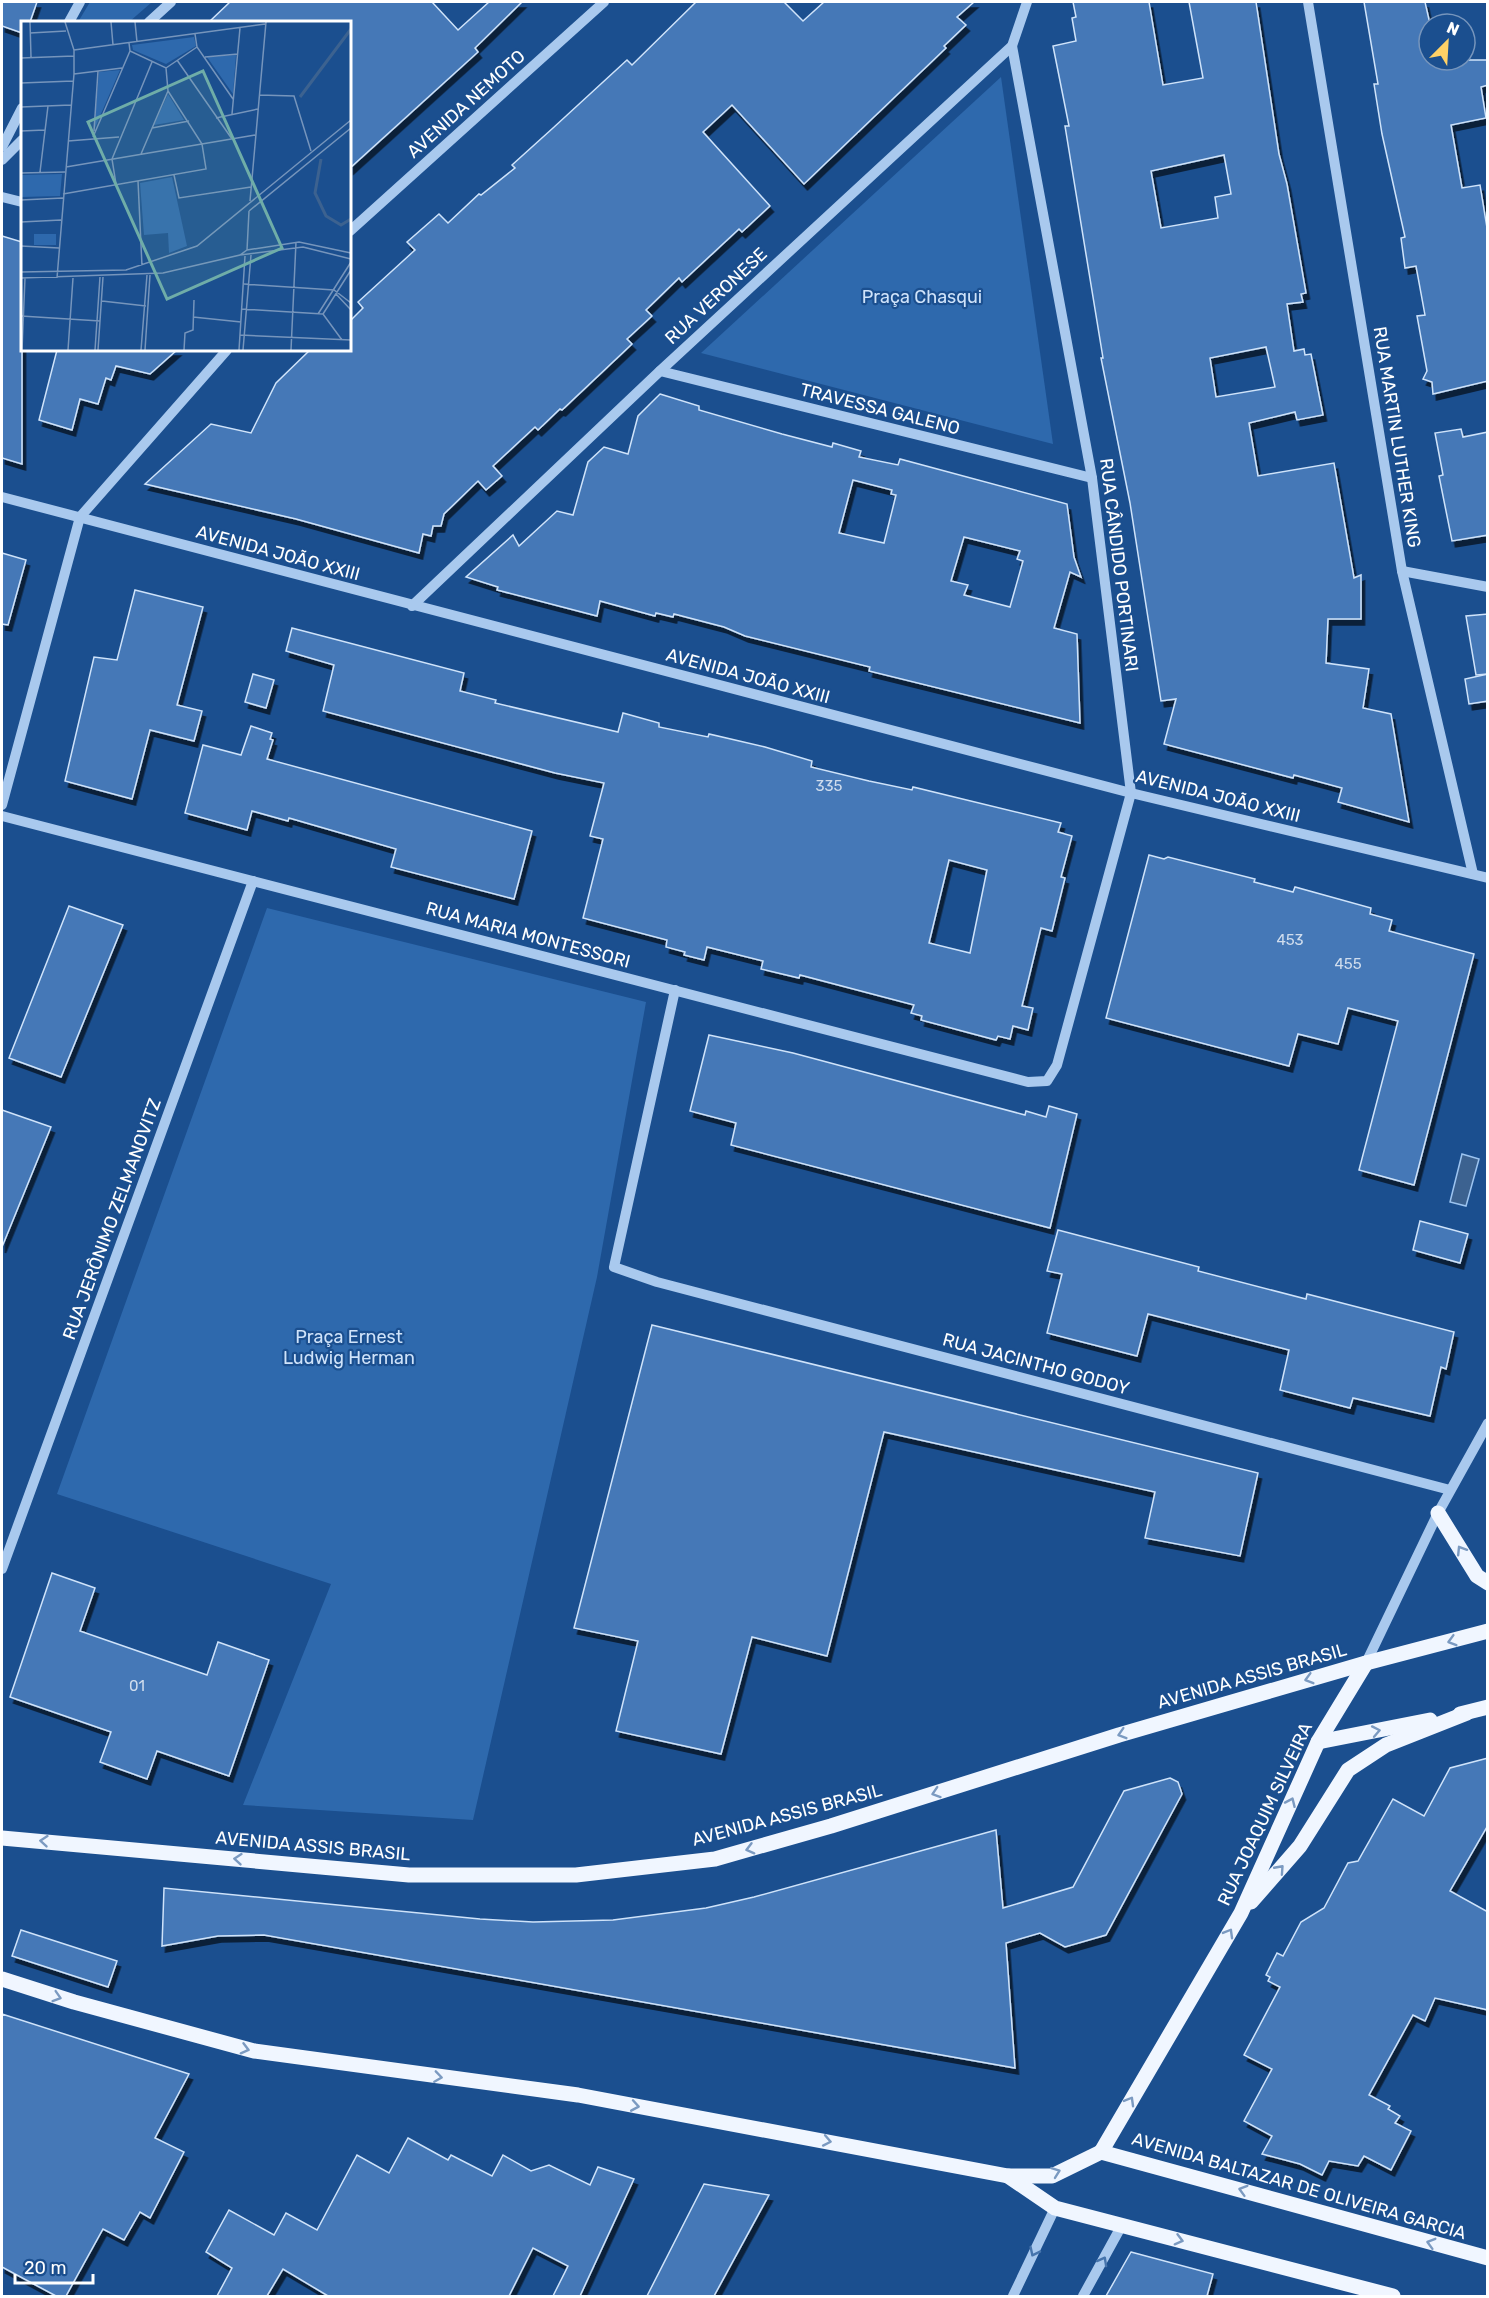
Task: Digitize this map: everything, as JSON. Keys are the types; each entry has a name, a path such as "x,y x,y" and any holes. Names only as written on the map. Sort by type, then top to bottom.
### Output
{"main road":[{"path":"1438,1513 1477,1576 1488,1582"},
{"name":"AVENIDA ASSIS BRASIL","path":"2,1838 409,1875 576,1875 715,1859 831,1826 1119,1735 1366,1663 1488,1631"},
{"name":"RUA JOAQUIM SILVEIRA","path":"1101,2152 1241,1913 1318,1742 1366,1663"},
{"path":"1318,1742 1488,1707"},
{"path":"1241,1913 1300,1846 1348,1770 1386,1745 1467,1713"},
{"path":"2,1979 74,2002 254,2051 578,2095 1008,2176 1052,2176 1101,2152"},
{"name":"AVENIDA BALTAZAR DE OLIVEIRA GARCIA","path":"1101,2152 1488,2258"},
{"path":"1008,2176 1055,2208 1393,2296"}],"street":[{"path":"70,21 80,2"},
{"path":"150,21 171,2"},
{"name":"AVENIDA NEMOTO","path":"351,230 604,2"},
{"name":"RUA VERONESE","path":"412,606 660,371 1012,46 1028,2"},
{"name":"RUA MARTIN LUTHER KING","path":"1308,2 1402,571 1473,874"},
{"name":"RUA CÂNDIDO PORTINARI","path":"1012,46 1092,478 1131,793 1057,1065 1047,1081"},
{"path":"2,147 21,110"},
{"path":"2,160 21,141"},
{"path":"2,197 21,202"},
{"path":"2,805 80,517 226,351"},
{"name":"TRAVESSA GALENO","path":"660,371 1092,478"},
{"name":"AVENIDA JOÃO XXIII","path":"2,497 1131,793 1488,878"},
{"path":"1402,571 1488,587"},
{"name":"RUA MARIA MONTESSORI","path":"2,816 1028,1082 1047,1081"},
{"name":"RUA JERÔNIMO ZELMANOVITZ","path":"2,1569 254,881"},
{"name":"RUA JACINTHO GODOY","path":"675,990 614,1267 657,1282 1450,1490"},
{"name":"RUA JOAQUIM SILVEIRA","path":"1366,1663 1438,1513 1488,1423"},
{"path":"1013,2296 1055,2208"},
{"path":"1083,2296 1122,2225"}],"green space":[{"path":"90,2 152,2 130,21 79,21"},
{"name":"Praça Chasqui","path":"1001,77 1053,444 701,353"},
{"name":"Praça Ernest Ludwig Herman","path":"267,908 646,1002 597,1277 473,1820 243,1805 331,1584 57,1494"}],"shaded area":[{"path":"1462,1154 1479,1159 1466,1206 1450,1202"}],"building":[{"path":"2,2 37,2 30,21 21,21 21,33 2,26"},
{"path":"230,2 432,2 458,30 489,2 522,2 475,48 478,52 351,167 351,21 210,21"},
{"path":"696,2 784,2 803,21 824,2 974,2 957,17 966,25 944,46 946,48 804,184 732,105 703,132 770,206 742,232 739,229 682,282 679,278 646,310 652,316 627,339 632,344 562,410 560,409 538,430 535,427 493,466 502,476 486,490 478,481 444,514 441,526 433,526 431,536 423,534 419,553 296,519 145,484 211,424 251,433 276,383 309,351 351,351 351,320 363,308 358,302 415,250 407,242 439,214 448,223 479,194 481,195 515,168 512,165 627,60 632,65"},
{"path":"1073,2 1149,2 1163,85 1203,78 1189,2 1256,2 1279,154 1287,184 1306,293 1301,294 1303,302 1287,304 1294,351 1304,349 1305,355 1311,354 1323,415 1297,420 1295,412 1249,423 1258,476 1334,463 1354,578 1361,575 1361,619 1328,619 1326,663 1369,669 1363,708 1391,714 1409,822 1338,802 1342,788 1294,775 1293,778 1164,744 1176,699 1161,701 1130,503 1101,358 1103,358 1065,126 1069,126 1053,46 1076,41 1072,18 1076,17","holes":["1224,155 1231,194 1215,197 1218,218 1161,228 1151,171","1266,347 1275,387 1216,397 1210,358"]},
{"path":"1364,2 1425,2 1427,12 1417,12 1417,72 1477,72 1477,60 1488,60 1488,85 1481,87 1486,118 1451,125 1462,188 1480,185 1488,234 1488,381 1433,394 1432,382 1423,379 1427,371 1417,316 1425,315 1416,266 1405,268 1401,238 1405,237 1382,134 1374,84 1378,84"},
{"path":"2,236 21,242 22,464 2,458"},
{"path":"57,351 176,351 150,374 116,366 111,380 106,378 98,404 80,399 72,430 39,420"},
{"path":"660,394 699,406 699,410 782,434 832,447 833,443 861,451 859,457 898,465 900,459 1067,504 1074,557 1081,577 1070,572 1054,628 1077,634 1080,723 869,671 870,667 745,636 724,627 674,614 673,617 656,613 655,616 600,601 597,616 497,590 498,587 466,577 513,535 519,546 557,511 573,515 588,462 604,447 628,454 638,416","holes":["853,480 892,490 891,494 896,495 884,543 839,533","964,537 1020,551 1017,559 1023,561 1010,607 964,595 968,585 951,581"]},
{"path":"1461,429 1463,437 1488,432 1488,535 1452,541 1439,476 1443,475 1435,433"},
{"path":"2,553 26,560 8,625 2,624"},
{"path":"135,590 203,607 177,705 202,711 194,741 150,730 132,799 65,781 94,657 117,660"},
{"path":"1488,614 1488,674 1476,675 1466,616"},
{"path":"292,628 464,673 460,691 496,700 495,703 618,732 623,713 659,723 659,727 708,737 709,734 765,747 812,761 811,767 912,790 913,787 1061,823 1058,832 1072,836 1061,877 1065,878 1052,931 1041,928 1022,1006 1033,1008 1028,1030 1013,1026 1010,1039 998,1036 996,1040 921,1020 922,1016 911,1013 914,1005 800,975 799,978 761,969 763,961 707,947 704,960 684,955 685,952 666,947 667,940 583,918 603,839 590,836 604,783 555,773 323,711 334,665 286,651","holes":["949,860 987,870 970,953 929,943"]},
{"path":"253,674 274,680 266,708 245,702"},
{"path":"1488,674 1488,701 1469,704 1465,679"},
{"path":"251,726 272,733 270,739 273,740 267,759 532,831 514,899 391,867 396,849 289,818 288,821 252,811 247,830 185,813 203,745 241,755"},
{"path":"1149,855 1164,859 1168,857 1255,879 1254,882 1293,892 1295,887 1371,908 1370,914 1392,920 1389,931 1474,954 1414,1185 1359,1170 1398,1021 1348,1008 1338,1044 1298,1034 1289,1066 1106,1018"},
{"path":"69,906 123,925 61,1077 9,1058"},
{"path":"709,1035 793,1053 1025,1115 1026,1111 1046,1117 1049,1106 1077,1114 1050,1228 731,1145 736,1123 690,1111"},
{"path":"2,1110 51,1127 2,1247"},
{"path":"1420,1221 1468,1234 1460,1263 1413,1250"},
{"path":"1058,1230 1199,1267 1198,1271 1306,1299 1307,1294 1454,1332 1446,1369 1441,1367 1430,1416 1353,1398 1350,1408 1280,1390 1289,1350 1148,1314 1137,1356 1047,1333 1062,1274 1047,1271"},
{"path":"652,1325 1258,1473 1240,1556 1145,1538 1155,1492 884,1432 827,1656 752,1637 721,1754 616,1731 638,1641 574,1628"},
{"path":"52,1573 95,1588 80,1631 207,1675 218,1642 269,1660 229,1776 157,1751 147,1779 100,1762 111,1732 10,1697"},
{"path":"1488,1758 1488,1825 1450,1891 1488,1912 1488,2010 1435,1998 1425,2021 1413,2015 1369,2095 1390,2106 1388,2109 1400,2116 1395,2123 1411,2131 1391,2170 1364,2156 1358,2166 1329,2161 1322,2175 1300,2164 1262,2154 1272,2136 1244,2121 1272,2069 1244,2055 1280,1987 1268,1981 1270,1977 1266,1975 1277,1953 1283,1956 1301,1922 1324,1908 1348,1863 1358,1861 1393,1799 1424,1816 1450,1768"},
{"path":"1170,1778 1178,1782 1182,1794 1106,1935 1065,1947 1040,1933 1006,1943 1015,2068 264,1935 218,1936 162,1946 164,1888 480,1919 533,1922 613,1920 706,1908 754,1897 996,1830 1003,1908 1073,1887 1124,1791"},
{"path":"21,1930 117,1961 108,1987 12,1956"},
{"path":"2,2014 189,2074 155,2138 184,2152 150,2218 140,2212 124,2240 103,2229 66,2296 56,2296 2,2267"},
{"path":"408,2138 448,2160 451,2155 492,2176 503,2155 531,2171 549,2165 590,2185 598,2167 634,2179 580,2296 553,2296 568,2266 533,2248 509,2296 328,2296 283,2269 267,2296 217,2296 232,2268 206,2252 229,2210 274,2235 286,2213 317,2230 357,2155 389,2173"},
{"path":"704,2184 769,2195 714,2296 647,2296"},
{"path":"1131,2252 1213,2274 1207,2296 1106,2296"}]}
